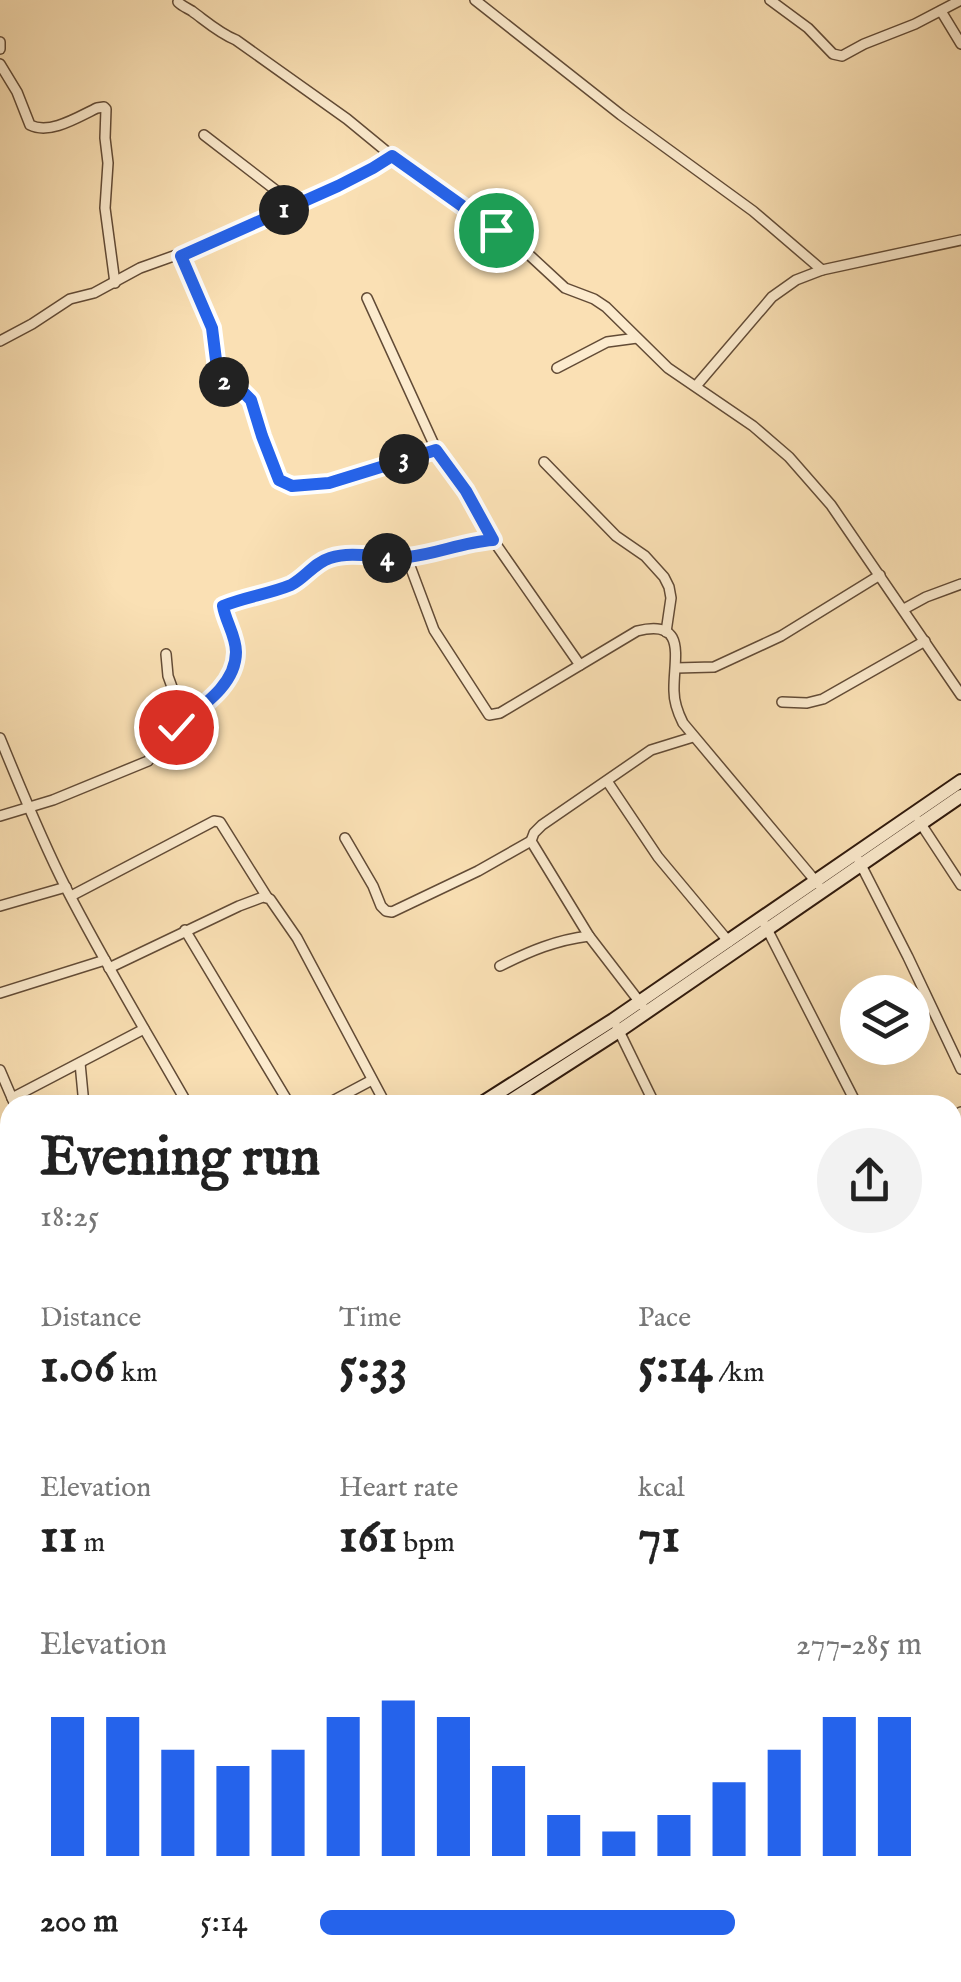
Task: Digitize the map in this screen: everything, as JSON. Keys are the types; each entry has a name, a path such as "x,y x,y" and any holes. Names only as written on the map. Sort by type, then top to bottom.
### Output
{"street":[{"path":"475,0 621,115 752,211 822,270"},
{"path":"770,0 837,56 961,0"},
{"path":"178,2 526,252 565,288 594,298 668,368 781,448 831,505 961,695"},
{"path":"941,10 961,44"},
{"path":"0,64 34,128 50,128 97,108 106,109 105,208 115,283"},
{"path":"204,135 294,205"},
{"path":"0,341 70,299 94,294 140,268 181,256 392,156"},
{"path":"696,386 772,297 796,280 822,270 961,240"},
{"path":"181,256 212,328 218,376 251,400 283,484 329,483 436,450"},
{"path":"367,298 436,450 580,665"},
{"path":"557,368 607,342 637,338"},
{"path":"544,462 616,536 645,556 664,577 671,598 666,632"},
{"path":"0,816 143,765 170,732 220,689 232,671 236,652 223,606 293,584 322,561 343,555 410,559 466,542 493,540"},
{"path":"410,559 434,630 486,713 492,716 637,631 656,628 666,632 678,652 673,694 679,716 819,885"},
{"path":"676,668 714,667 781,636 880,575"},
{"path":"904,609 961,584"},
{"path":"782,702 807,703 823,698 925,641"},
{"path":"166,654 168,676 184,720"},
{"path":"344,838 381,906 392,912 531,841 542,826 651,750 693,737"},
{"path":"0,738 68,892 182,1095"},
{"path":"607,781 658,857 732,945"},
{"path":"521,1095 643,1006 917,818 961,781"},
{"path":"917,818 961,796"},
{"path":"917,818 961,885"},
{"path":"0,906 68,892 214,821 220,822 266,897 298,938 380,1095"},
{"path":"531,841 589,936 643,1006"},
{"path":"858,859 961,1069"},
{"path":"1,994 107,964 266,897"},
{"path":"764,924 852,1095"},
{"path":"185,930 284,1095"},
{"path":"500,966 562,939 589,936"},
{"path":"496,1095 616,1026"},
{"path":"616,1026 650,1095"},
{"path":"24,1095 144,1029"},
{"path":"80,1063 83,1095"},
{"path":"0,1070 10,1095"},
{"path":"344,1095 372,1080"}],"route":[{"path":"176,727 220,689 232,671 236,652 223,606 293,584 322,561 347,554 407,558 466,542 493,540 466,491 436,450 329,483 283,484 251,400 218,376 212,328 181,256 338,186 392,156 496,230"}]}
